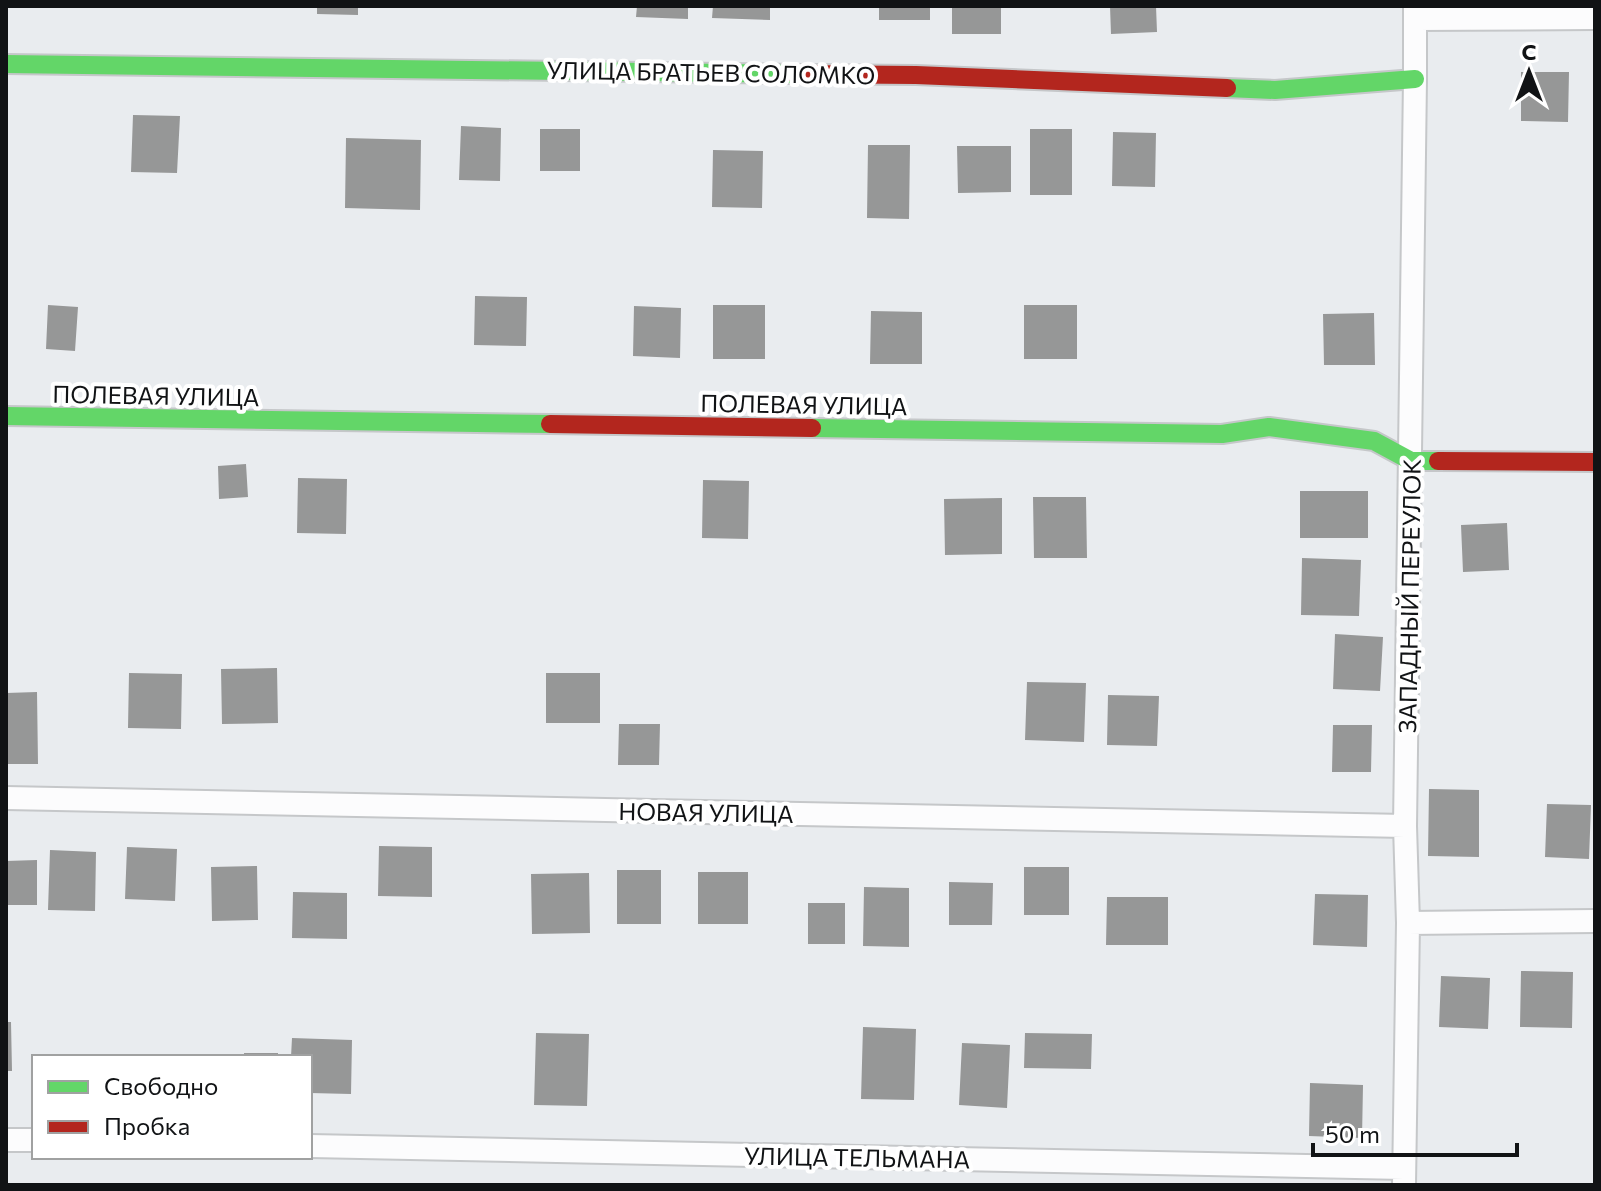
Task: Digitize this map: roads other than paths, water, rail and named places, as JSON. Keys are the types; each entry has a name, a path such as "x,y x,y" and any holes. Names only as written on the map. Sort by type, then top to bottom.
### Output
{"street":[{"path":"1415,12 1595,18"},
{"name":"ЗАПАДНЫЙ ПЕРЕУЛОК","path":"1404,1177 1415,12"},
{"name":"УЛИЦА БРАТЬЕВ СОЛОМКО","path":"6,64 916,75 1275,90 1415,79"},
{"name":"ПОЛЕВАЯ УЛИЦА","path":"6,416 1222,434 1269,427 1374,441 1411,461 1595,462"},
{"name":"НОВАЯ УЛИЦА","path":"6,798 1405,826"},
{"path":"1408,923 1595,921"},
{"path":"6,1140 32,1140"},
{"name":"УЛИЦА ТЕЛЬМАНА","path":"312,1146 1404,1177"}]}
